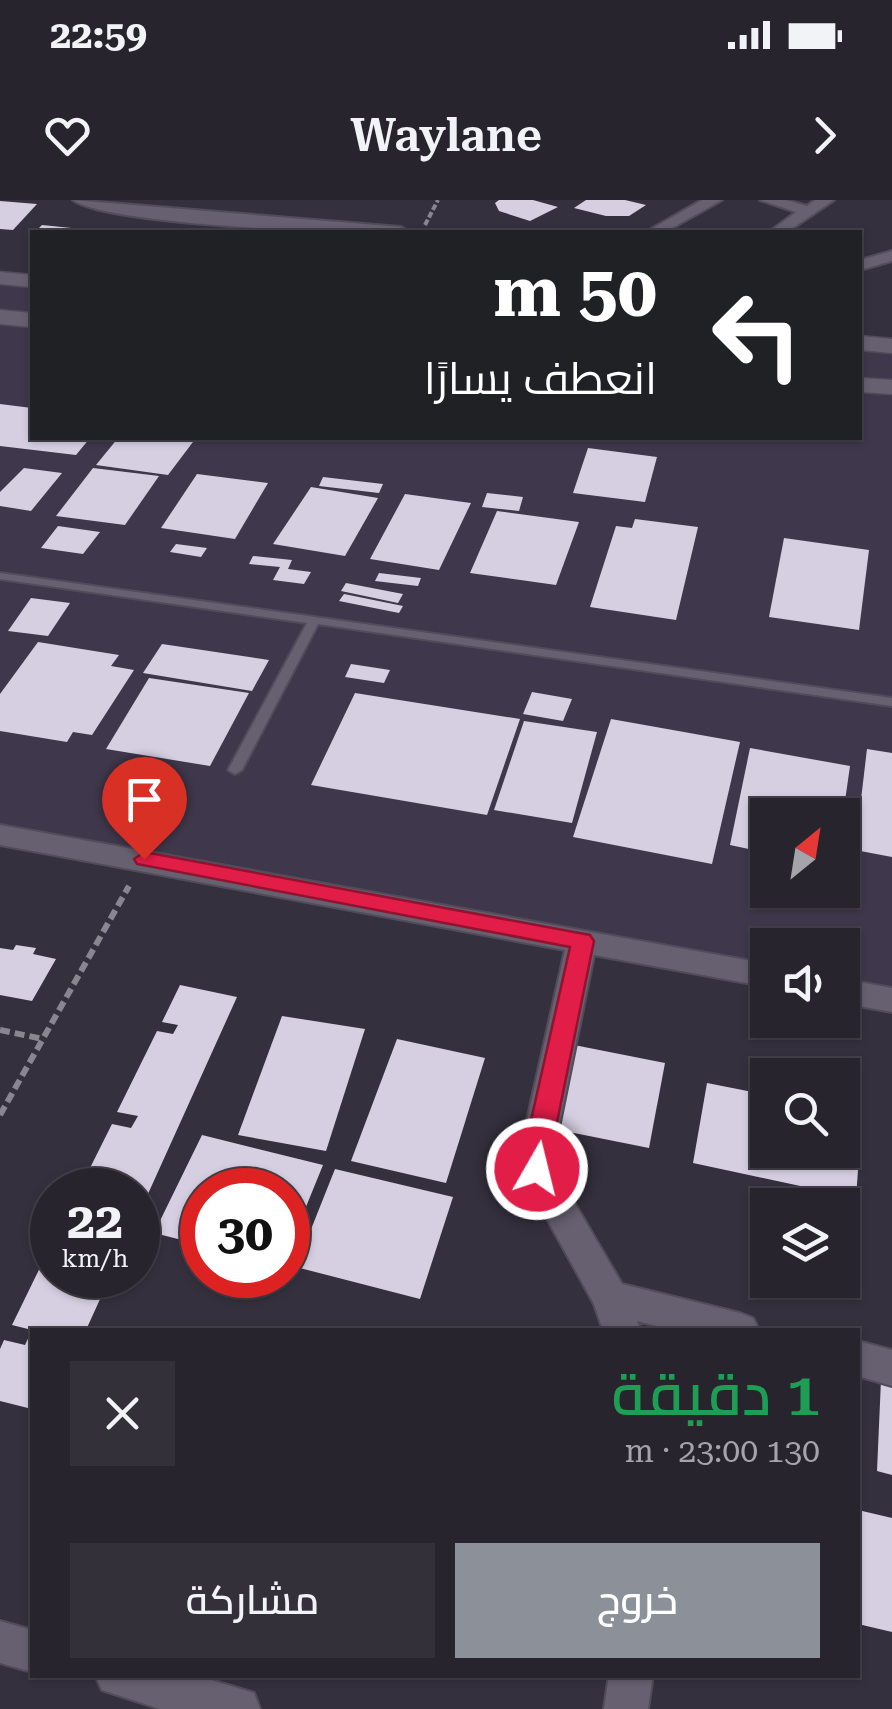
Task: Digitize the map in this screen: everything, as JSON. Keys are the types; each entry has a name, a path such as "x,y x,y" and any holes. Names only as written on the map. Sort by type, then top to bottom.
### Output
{"street":[{"path":"81,200 116,211 373,230"},
{"path":"658,230 714,200"},
{"path":"768,200 809,211"},
{"path":"780,230 826,200"},
{"path":"676,221 696,228"},
{"path":"862,264 892,256"},
{"path":"0,278 30,281"},
{"path":"0,317 30,320"},
{"path":"862,344 892,346"},
{"path":"862,385 892,388"},
{"path":"0,835 750,973"},
{"path":"582,941 538,1147 537,1169 616,1314 724,1328"},
{"path":"860,994 892,1000"},
{"path":"860,1360 892,1368"},
{"path":"0,1642 30,1650"},
{"path":"128,1678 238,1709"},
{"path":"626,1709 631,1678"}],"lane":[{"path":"0,576 892,702"},
{"path":"235,770 314,620"}],"path":[{"path":"422,230 438,200"},
{"path":"0,1115 144,859"},
{"path":"0,1030 43,1039"}],"shaded area":[{"path":"0,283 30,285 30,440 862,440 862,335 892,337 892,987 860,981 860,928 750,928 750,961 0,826"}],"building":[{"path":"533,200 558,207 530,221 499,211 495,203"},
{"path":"586,200 625,200 646,205 629,216 606,216 574,208"},
{"path":"0,201 37,204 13,230 0,229"},
{"path":"42,225 91,230 37,230"},
{"path":"0,404 30,408 30,440 88,440 76,455 0,446"},
{"path":"116,440 194,440 168,475 96,465"},
{"path":"588,448 657,457 645,502 573,493"},
{"path":"24,468 62,473 31,511 0,506 0,492"},
{"path":"93,468 159,476 125,525 56,516"},
{"path":"197,474 268,483 235,539 161,528"},
{"path":"323,477 383,484 379,493 319,486"},
{"path":"311,487 378,498 345,556 273,544"},
{"path":"487,493 523,497 519,511 482,507"},
{"path":"405,494 471,503 439,570 370,559"},
{"path":"497,511 579,522 556,585 470,573"},
{"path":"635,519 698,527 676,620 590,607 616,526 632,528"},
{"path":"58,526 100,532 83,554 41,548"},
{"path":"784,538 869,550 859,630 769,617"},
{"path":"176,544 207,548 201,557 170,552"},
{"path":"253,556 292,560 288,569 311,572 304,584 273,580 280,567 249,564"},
{"path":"379,573 421,578 418,586 375,581"},
{"path":"346,583 403,594 398,603 341,591"},
{"path":"344,594 403,606 399,613 339,601"},
{"path":"31,598 70,603 48,636 8,631"},
{"path":"38,642 119,655 111,666 134,670 92,735 73,732 67,742 0,731 0,694"},
{"path":"162,644 269,660 252,691 143,673"},
{"path":"351,664 390,670 384,683 345,677"},
{"path":"149,678 249,693 210,766 106,749"},
{"path":"532,692 572,699 563,721 523,714"},
{"path":"355,693 520,719 487,815 311,785"},
{"path":"611,719 740,742 712,864 573,837"},
{"path":"524,721 597,732 572,823 494,810"},
{"path":"750,748 850,766 845,798 750,798 750,849 730,845"},
{"path":"867,749 892,753 892,857 860,851"},
{"path":"16,945 36,948 33,954 56,959 32,1001 0,995 0,948 13,950"},
{"path":"180,985 237,997 160,1168 90,1168 112,1124 131,1128 138,1116 117,1112 157,1031 173,1034 178,1025 162,1022"},
{"path":"282,1016 365,1029 326,1151 238,1135"},
{"path":"397,1039 485,1058 446,1183 351,1161"},
{"path":"574,1045 665,1063 649,1148 554,1129"},
{"path":"707,1083 750,1091 750,1168 858,1168 857,1188 809,1188 693,1163"},
{"path":"202,1135 323,1165 310,1197 310,1168 186,1168"},
{"path":"335,1169 453,1197 420,1299 310,1271 310,1232"},
{"path":"180,1180 180,1240 160,1234 160,1221"},
{"path":"30,1288 30,1298 101,1298 87,1328 30,1330 12,1325"},
{"path":"30,1334 30,1408 0,1401 0,1349 4,1340 25,1345"},
{"path":"881,1380 892,1383 892,1475 877,1471"},
{"path":"860,1510 892,1518 892,1632 860,1624"}],"route":[{"path":"144,859 582,941 538,1147 537,1169"}]}
